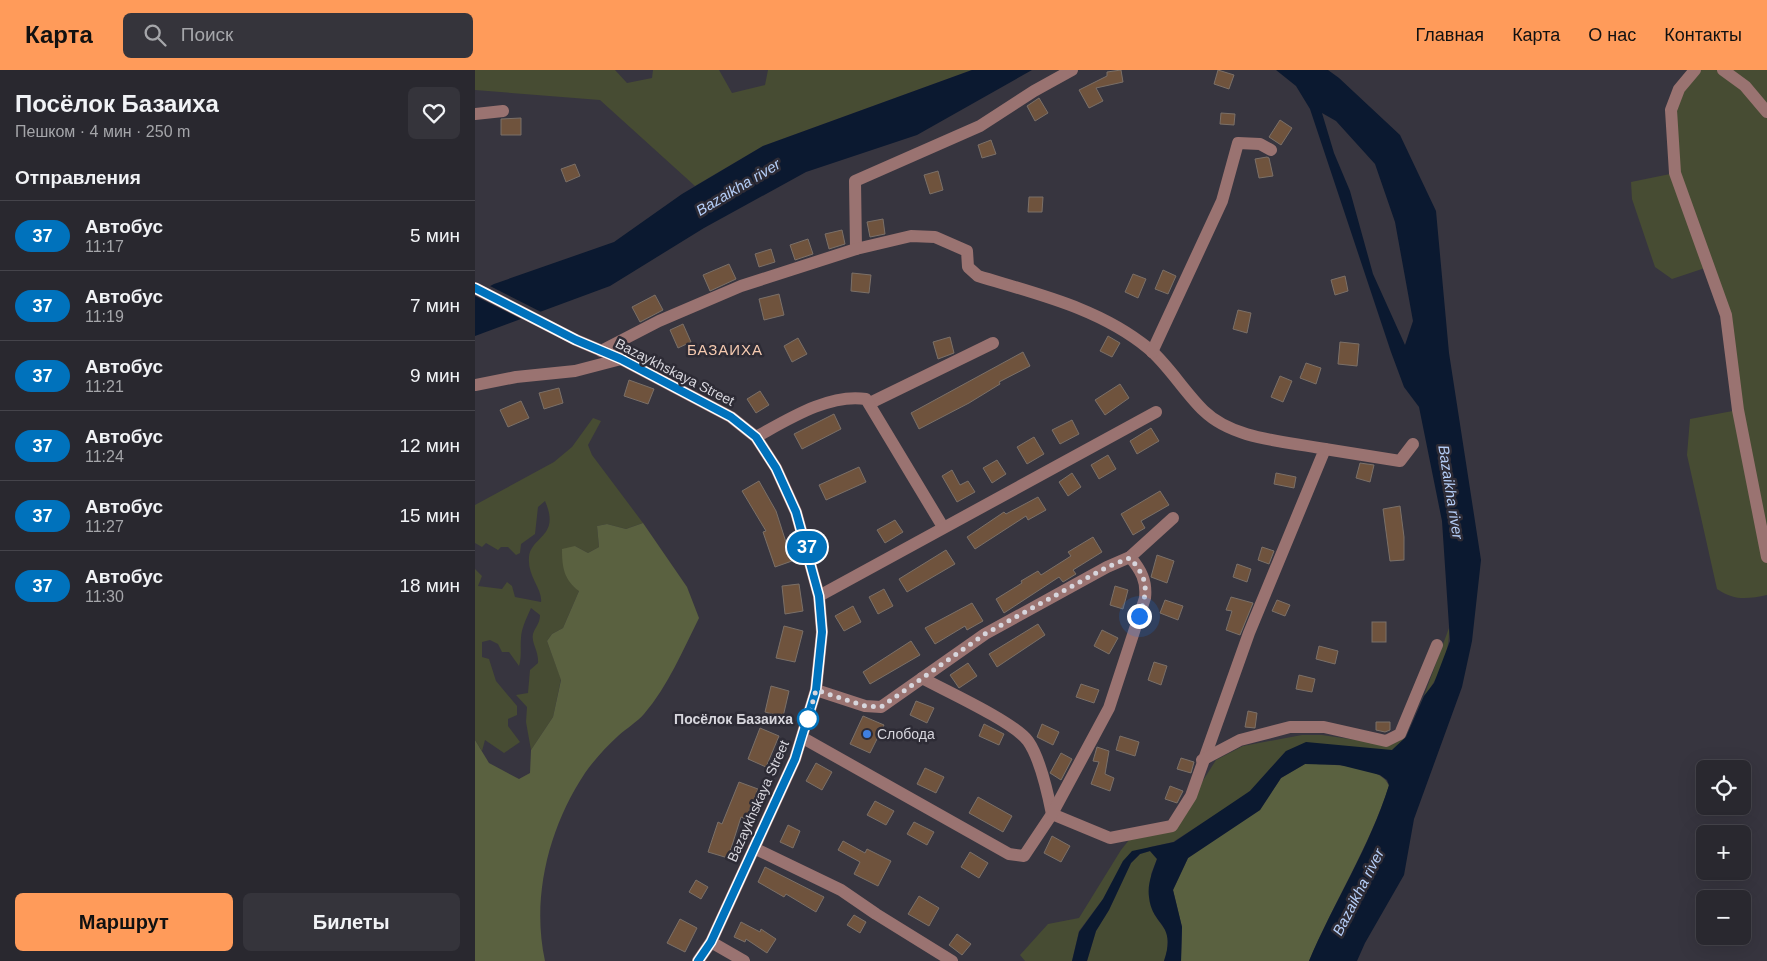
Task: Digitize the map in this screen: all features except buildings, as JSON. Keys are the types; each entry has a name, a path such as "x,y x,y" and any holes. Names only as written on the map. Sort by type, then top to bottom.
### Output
{"street":[{"path":"856,249 855,181 981,126 1034,90 1071,70"},
{"path":"1695,70 1679,89 1671,110 1675,173 1726,315 1738,410 1767,557"},
{"path":"1723,70 1745,86 1767,112"},
{"path":"475,114 503,111"},
{"path":"1152,352 1222,201 1238,143 1260,144 1271,150"},
{"path":"601,351 659,321 741,286 856,249 911,236 935,237 967,252 968,267 978,276 1060,301 1099,316 1152,352 1205,412 1237,432 1400,461 1413,444"},
{"name":"Bazaykhskaya Street","path":"475,288 576,340 621,359 731,417 756,437 776,468 796,512 819,596 822,632 816,690 803,738 711,942 698,961"},
{"path":"870,404 993,343"},
{"path":"475,385 516,377 575,371 621,359"},
{"path":"756,437 802,412 851,397 866,399 943,527"},
{"path":"819,596 1156,412"},
{"path":"1052,814 1110,838 1172,826 1191,796 1202,760 1249,633 1325,449"},
{"path":"816,690 865,706 881,707 985,634 1107,567 1130,558 1173,518"},
{"path":"803,738 1009,854 1023,856 1052,814 1109,708 1145,598 1146,586 1140,569 1130,558"},
{"path":"1202,760 1240,740 1290,727 1324,727 1386,741 1400,734 1437,645"},
{"path":"922,678 1015,729 1028,742 1045,783 1052,814"},
{"path":"754,848 841,890 952,961"},
{"path":"711,942 745,961"}],"green space":[{"path":"475,70 615,70 627,83 652,78 653,70 719,70 732,93 765,85 768,70 972,70 763,146 695,186 600,100 475,90"},
{"path":"1695,70 1767,70 1767,595 1754,597 1741,598 1729,596 1717,589 1687,455 1690,419 1738,410 1726,315 1708,267 1672,279 1655,267 1632,199 1631,182 1675,173 1671,110"},
{"path":"593,418 601,421 588,445 592,455 643,523 626,529 607,524 597,526 599,547 588,553 575,546 579,591 563,628 552,634 547,641 561,679 553,717 531,750 526,722 527,707 516,695 528,693 530,670 538,663 533,637 540,615 531,608 522,631 519,666 509,652 502,652 498,644 490,640 482,642 482,657 489,659 496,681 517,706 517,715 508,719 508,726 520,742 504,753 485,740 482,751 475,740 475,569 482,576 478,586 502,589 507,582 512,586 515,597 541,602 540,593 530,570 529,557 531,550 544,535 550,522 545,501 538,507 535,534 521,544 520,553 516,555 508,547 501,547 498,550 486,543 482,547 475,543 475,505 554,462 572,447"},
{"path":"643,523 687,587 699,618 675,668 653,703 641,717 614,740 592,763 572,794 562,816 546,863 542,888 540,912 541,937 545,961 475,961 475,740 489,763 519,779 530,773 531,750 553,717 561,680 547,641 552,634 563,628 579,591 567,578 562,549 575,546 588,553 599,547 597,526 607,524 626,529"},
{"path":"1449,628 1448,646 1443,664 1424,696"},
{"path":"1302,735 1322,735 1391,745 1406,737 1392,750 1286,751 1250,791 1224,809 1173,842 1150,847 1123,861 1103,899 1079,931 1072,961 1025,961 1020,955 1048,924 1079,918 1129,840 1171,831 1216,760 1243,746"},
{"path":"1305,764 1338,765 1364,769 1376,773 1389,786 1372,831 1309,961 1181,961 1182,927 1173,890 1188,858 1260,810 1281,778"},
{"path":"1150,851 1157,859 1151,874 1154,914 1168,934 1167,951 1164,961 1087,961 1096,931 1109,910 1131,863 1140,854"}],"water":[{"name":"Bazaikha river","path":"972,70 1032,70 917,135 806,172 704,228 610,286 475,336 475,294 494,284 614,242 682,194 763,146"},
{"name":"Bazaikha river","path":"1276,70 1328,70 1339,78 1400,135 1436,211 1449,353 1481,560 1472,641 1462,687 1414,819 1404,875 1365,943 1357,961 1309,961 1372,830 1389,785 1387,780 1380,775 1340,765 1305,764 1281,778 1260,810 1188,858 1173,890 1182,927 1181,961 1164,961 1168,939 1163,926 1154,914 1149,897 1152,872 1157,859 1150,851 1140,854 1131,863 1109,910 1096,931 1087,961 1072,961 1079,932 1103,899 1123,861 1132,851 1174,842 1250,791 1286,751 1306,742 1392,750 1406,737 1424,696 1434,683 1450,641 1442,521 1419,407 1404,387 1310,109 1296,86","holes":["1322,113 1336,121 1375,164 1395,222 1413,321 1405,345 1373,274 1350,191 1334,153"]}],"pier":[{"path":"488,285 543,313 523,320 475,296 475,291"}],"bus line":[{"name":"37","path":"475,288 576,340 621,359 731,417 756,437 776,468 796,512 819,596 822,632 816,690 803,738 795,759 711,942 698,961"}],"place":[{"name":"Посёлок Базаиха","path":"808,719"},
{"name":"Слобода","path":"867,734"}],"district":[{"name":"БАЗАИХА","path":"725,349"}],"route":[{"path":"808,719 816,690 865,706 881,707 888,704 985,634 1107,567 1130,558 1140,569 1146,586 1145,598 1139,616"}]}
